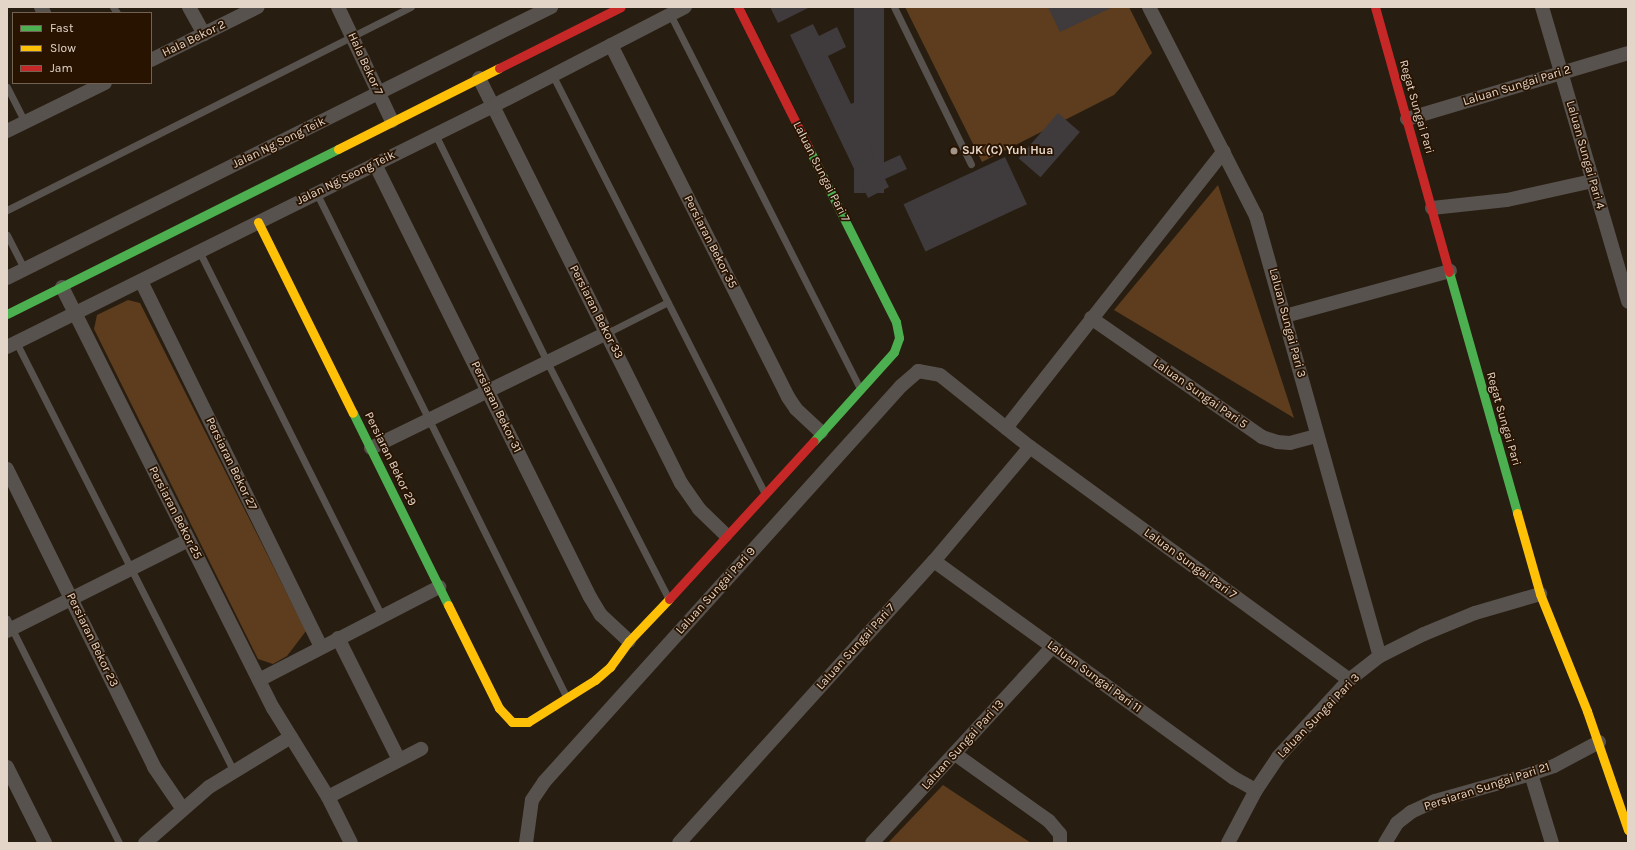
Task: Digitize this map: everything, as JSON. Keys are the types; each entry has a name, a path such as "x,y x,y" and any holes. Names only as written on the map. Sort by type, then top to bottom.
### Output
{"main road":[{"path":"7,314 621,7"},
{"name":"Laluan Sungai Pari 7","path":"738,7 896,322 899,338 894,352 861,389"},
{"name":"Regat Sungai Pari","path":"1375,7 1540,594 1599,742 1628,830"},
{"name":"Persiaran Bekor 29","path":"258,222 372,448 499,708 505,717 519,724 528,722 567,698"},
{"path":"567,698 610,667 629,641 726,535 766,495 861,389"}],"street":[{"path":"189,7 204,34"},
{"name":"Hala Bekor 2","path":"152,60 258,7"},
{"name":"Hala Bekor 7","path":"338,7 392,121"},
{"name":"Jalan Ng Song Teik","path":"7,278 552,7"},
{"name":"Jalan Ng Seong Teik","path":"12,345 316,192 493,106 552,74 685,7"},
{"name":"Laluan Sungai Pari 3","path":"1149,7 1256,216 1380,656"},
{"name":"Laluan Sungai Pari 4","path":"1542,7 1628,302"},
{"name":"Persiaran Bekor 35","path":"611,45 788,397 796,409 821,432"},
{"name":"Laluan Sungai Pari 2","path":"1407,119 1628,53"},
{"name":"Persiaran Bekor 33","path":"479,78 682,483 699,509 726,535"},
{"path":"7,132 83,88 101,84"},
{"path":"1006,428 1091,318 1224,151"},
{"name":"Persiaran Bekor 31","path":"375,164 590,597 601,615 629,641"},
{"path":"1432,208 1507,200 1593,181"},
{"path":"1285,316 1450,271"},
{"name":"Persiaran Bekor 27","path":"141,281 321,647"},
{"name":"Persiaran Bekor 25","path":"62,287 259,680 291,737 328,797 351,843"},
{"name":"Laluan Sungai Pari 5","path":"1091,318 1262,437 1277,442 1290,443 1317,436"},
{"path":"372,448 607,333"},
{"name":"Laluan Sungai Pari 9","path":"526,843 532,800 544,782 910,376 918,371 928,371 940,375"},
{"name":"Laluan Sungai Pari 7","path":"940,375 1030,447 1349,680"},
{"name":"Laluan Sungai Pari 7","path":"679,843 934,561 1030,447"},
{"name":"Persiaran Bekor 23","path":"7,469 154,767 182,808"},
{"path":"9,626 72,600 189,540"},
{"name":"Laluan Sungai Pari 11","path":"934,561 1234,778 1256,790"},
{"path":"259,680 439,587"},
{"name":"Laluan Sungai Pari 3","path":"1228,843 1256,790 1278,757 1349,680 1380,656 1424,634 1475,613 1540,594"},
{"path":"338,638 399,760"},
{"name":"Laluan Sungai Pari 13","path":"872,843 1052,647"},
{"path":"145,843 182,808 233,770 291,737"},
{"name":"Persiaran Sungai Pari 21","path":"1389,841 1397,823 1411,812 1436,801 1554,766 1599,742"},
{"path":"328,797 421,749"},
{"path":"955,754 1049,821 1060,834 1060,843"},
{"path":"7,766 45,843"},
{"path":"1531,774 1552,843"}],"lane":[{"path":"7,210 411,7"},
{"path":"894,7 971,164"},
{"path":"670,14 853,379 861,389"},
{"path":"552,74 766,495"},
{"path":"7,87 25,122"},
{"path":"435,134 547,362 669,599"},
{"path":"316,192 567,698"},
{"path":"7,235 24,269"},
{"path":"199,251 382,616"},
{"path":"607,333 668,302"},
{"path":"12,345 233,770"},
{"path":"9,626 119,843"}],"shaded area":[{"path":"905,7 1129,7 1152,53 1114,95 982,162"},
{"path":"1218,185 1294,418 1114,310"},
{"path":"128,300 140,303 306,631 287,656 273,664 258,659 94,329 97,315"},
{"path":"943,785 1031,843 888,843"}],"building":[{"path":"770,7 810,7 778,23"},
{"path":"854,7 884,7 884,193 854,193"},
{"path":"1048,7 1113,7 1060,32"},
{"path":"813,24 819,36 837,27 846,47 828,56 851,104 869,95 875,107 855,117 878,165 900,155 907,169 885,179 889,187 868,198 790,35"},
{"path":"1058,113 1080,132 1041,177 1019,158"},
{"path":"1005,157 1027,204 925,251 903,204"}],"traffic: fast":[{"path":"808,147 896,322 899,338 894,352 814,441"},
{"path":"7,314 338,149"},
{"path":"1449,272 1517,513"},
{"path":"353,413 448,605"}],"traffic: slow":[{"path":"338,149 499,68"},
{"path":"258,222 353,413"},
{"path":"1517,513 1540,594 1587,711 1628,830"},
{"path":"448,605 499,708 512,722 528,722 595,680 610,667 629,641 669,599"}],"traffic: jam":[{"path":"499,68 621,7"},
{"path":"738,7 808,147"},
{"path":"1375,7 1449,272"},
{"path":"669,599 814,441"}],"place":[{"name":"SJK (C) Yuh Hua","path":"954,151"}]}
